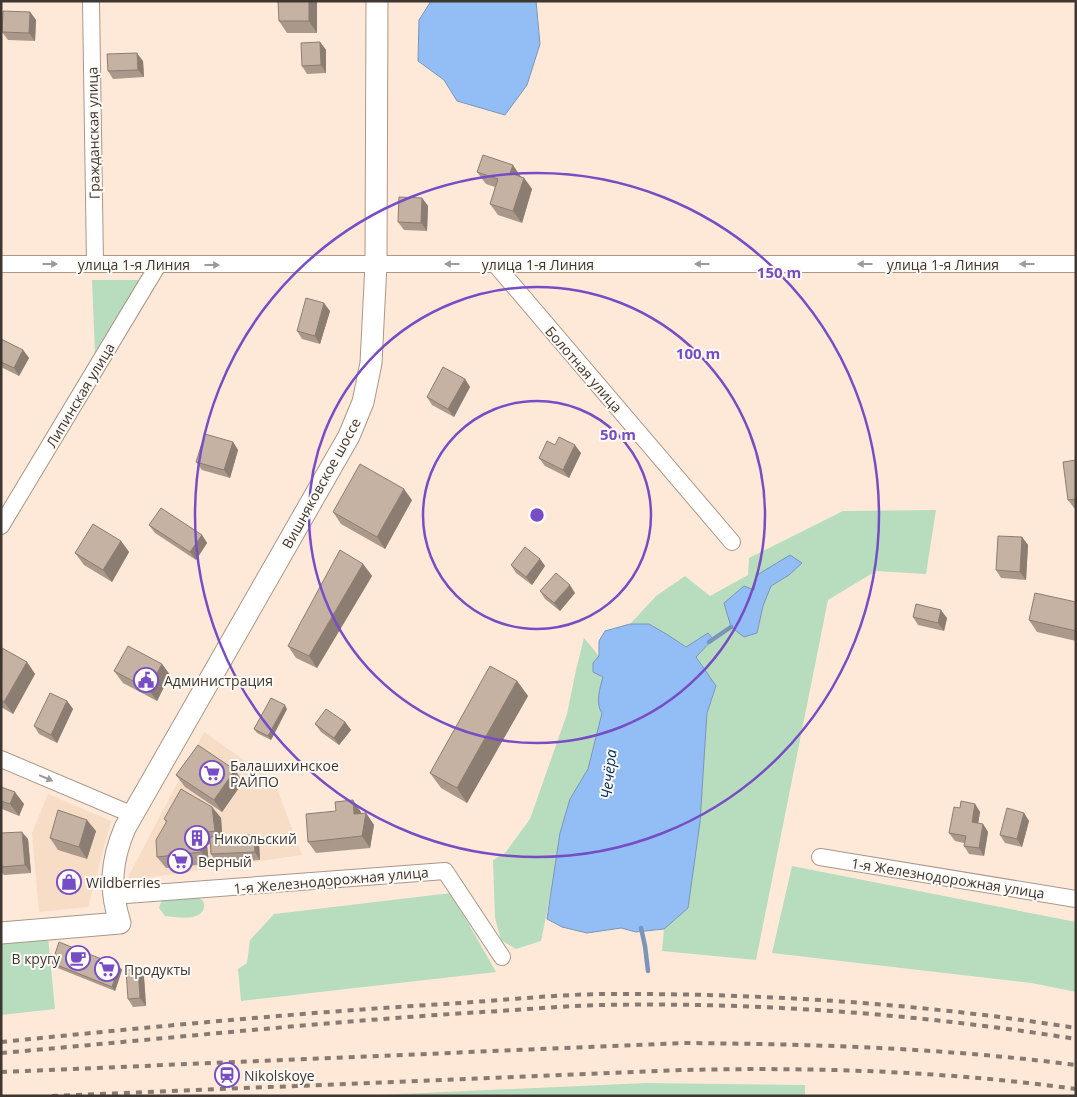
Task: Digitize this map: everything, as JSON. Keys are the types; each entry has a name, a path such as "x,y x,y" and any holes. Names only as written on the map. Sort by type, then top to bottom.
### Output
{"street":[{"name":"Гражданская улица","path":"91,1 96,264"},
{"name":"Вишняковское шоссе","path":"1,933 120,923 113,896 113,875 115,858 122,834 349,436 358,417 371,363 376,264 377,1"},
{"name":"улица 1-я Линия","path":"1,264 1076,264"},
{"name":"Болотная улица","path":"495,264 732,542"},
{"name":"Липинская улица","path":"1,526 158,265"},
{"path":"1,759 133,815"},
{"name":"1-я Железнодорожная улица","path":"820,857 1075,897"},
{"name":"1-я Железнодорожная улица","path":"113,896 445,871 502,957"}],"shaded area":[{"path":"204,732 274,781 302,855 126,881"},
{"path":"48,794 111,821 88,907 39,912 32,833"}],"green space":[{"path":"92,280 140,280 95,352"},
{"path":"936,510 926,574 876,571 828,600 756,960 662,951 664,929 688,908 707,713 716,687 696,657 708,633 686,647 649,624 630,624 656,596 685,576 710,596 748,575 749,558 843,511","holes":["789,575 771,586 763,606 757,633 754,591"]},
{"path":"584,638 599,656 603,677 602,713 588,769 570,799 541,941 516,949 501,940 495,918 493,860 505,853 530,819 567,714"},
{"path":"792,866 1076,922 1076,992 1032,983 772,953"},
{"path":"451,893 496,972 241,1001 238,969 247,963 250,940 274,914"},
{"path":"199,898 202,900 204,907 199,915 194,917 165,916 159,908 162,900"},
{"path":"48,937 55,1009 1,1015 1,942"},
{"path":"646,1083 805,1085 805,1096 357,1096"}],"water":[{"path":"431,1 536,1 540,44 527,85 505,115 457,101 444,80 418,61 419,20"},
{"path":"790,555 802,563 789,575 771,586 763,606 757,633 744,637 731,627 724,603 744,586 754,590 757,575"},
{"path":"630,624 649,624 686,647 708,633 713,639 696,657 716,686 707,713 700,822 688,908 664,929 636,932 621,928 587,933 562,927 547,919 560,833 570,799 588,769 602,713 598,700 603,677 593,672 593,663 599,656 599,641 605,631"}],"building":[{"path":"278,1 309,1 309,21 279,21"},
{"path":"3,11 30,12 29,33 2,32"},
{"path":"320,42 321,65 302,66 301,43"},
{"path":"137,53 138,70 108,71 107,54"},
{"path":"483,155 513,165 510,173 524,178 513,211 490,204 498,179 477,172"},
{"path":"399,197 422,198 421,223 398,222"},
{"path":"306,298 324,303 315,336 297,331"},
{"path":"1,339 23,350 14,368 1,362"},
{"path":"443,367 465,379 448,409 427,397"},
{"path":"205,434 233,442 224,470 196,462"},
{"path":"559,437 575,445 563,470 539,458 547,441 555,445"},
{"path":"1076,460 1076,499 1068,500 1063,462"},
{"path":"360,464 404,489 377,537 333,512"},
{"path":"161,508 202,535 190,552 149,525"},
{"path":"93,524 121,541 103,570 75,553"},
{"path":"998,536 1022,537 1020,572 996,570"},
{"path":"525,547 540,559 526,577 511,565"},
{"path":"340,550 363,564 309,656 288,646"},
{"path":"556,573 570,585 554,603 540,591"},
{"path":"1035,593 1076,602 1076,631 1029,620"},
{"path":"916,604 941,610 938,623 913,617"},
{"path":"128,646 162,664 148,689 114,671"},
{"path":"2,648 27,662 4,702 1,700"},
{"path":"490,666 517,681 457,788 430,773"},
{"path":"50,693 67,701 51,735 34,726"},
{"path":"271,698 285,705 268,736 254,729"},
{"path":"326,709 345,722 334,738 315,724"},
{"path":"198,745 235,770 214,800 176,775"},
{"path":"1,787 15,792 10,804 1,801"},
{"name":"Никольский","path":"181,789 212,807 215,831 199,833 201,852 157,857 156,840 167,821 164,819"},
{"path":"353,800 354,814 366,813 362,836 308,842 306,814 336,811 335,802"},
{"path":"961,801 975,804 972,822 983,824 979,848 964,846 966,836 949,833 954,807 960,808"},
{"path":"1007,808 1024,813 1017,839 1000,835"},
{"path":"58,810 87,820 79,847 50,838"},
{"path":"22,832 25,865 1,867 1,833"},
{"path":"254,835 255,852 211,854 210,837"},
{"path":"59,942 119,966 112,987 52,963"},
{"path":"138,969 140,998 128,999 126,970"}],"waterway":[{"name":"Чечёра","path":"709,642 731,627"},
{"name":"Чечёра","path":"641,928 648,971"}],"railway":[{"path":"1,1042 278,1016 601,994 720,995 839,1001 958,1012 1076,1028"},
{"path":"1,1053 422,1016 601,1005 779,1008 898,1016 1076,1039"},
{"path":"1,1072 683,1043 880,1048 1027,1059 1076,1065"},
{"path":"52,1096 733,1069 929,1074 1076,1089"}],"place":[{"name":"Администрация","path":"146,680"},
{"name":"Балашихинское РАЙПО","path":"212,773"},
{"name":"Никольский","path":"197,838"},
{"name":"Верный","path":"180,861"},
{"name":"Wildberries","path":"69,882"},
{"name":"В кругу","path":"78,958"},
{"name":"Продукты","path":"107,969"},
{"name":"Nikolskoye","path":"227,1075"}]}
